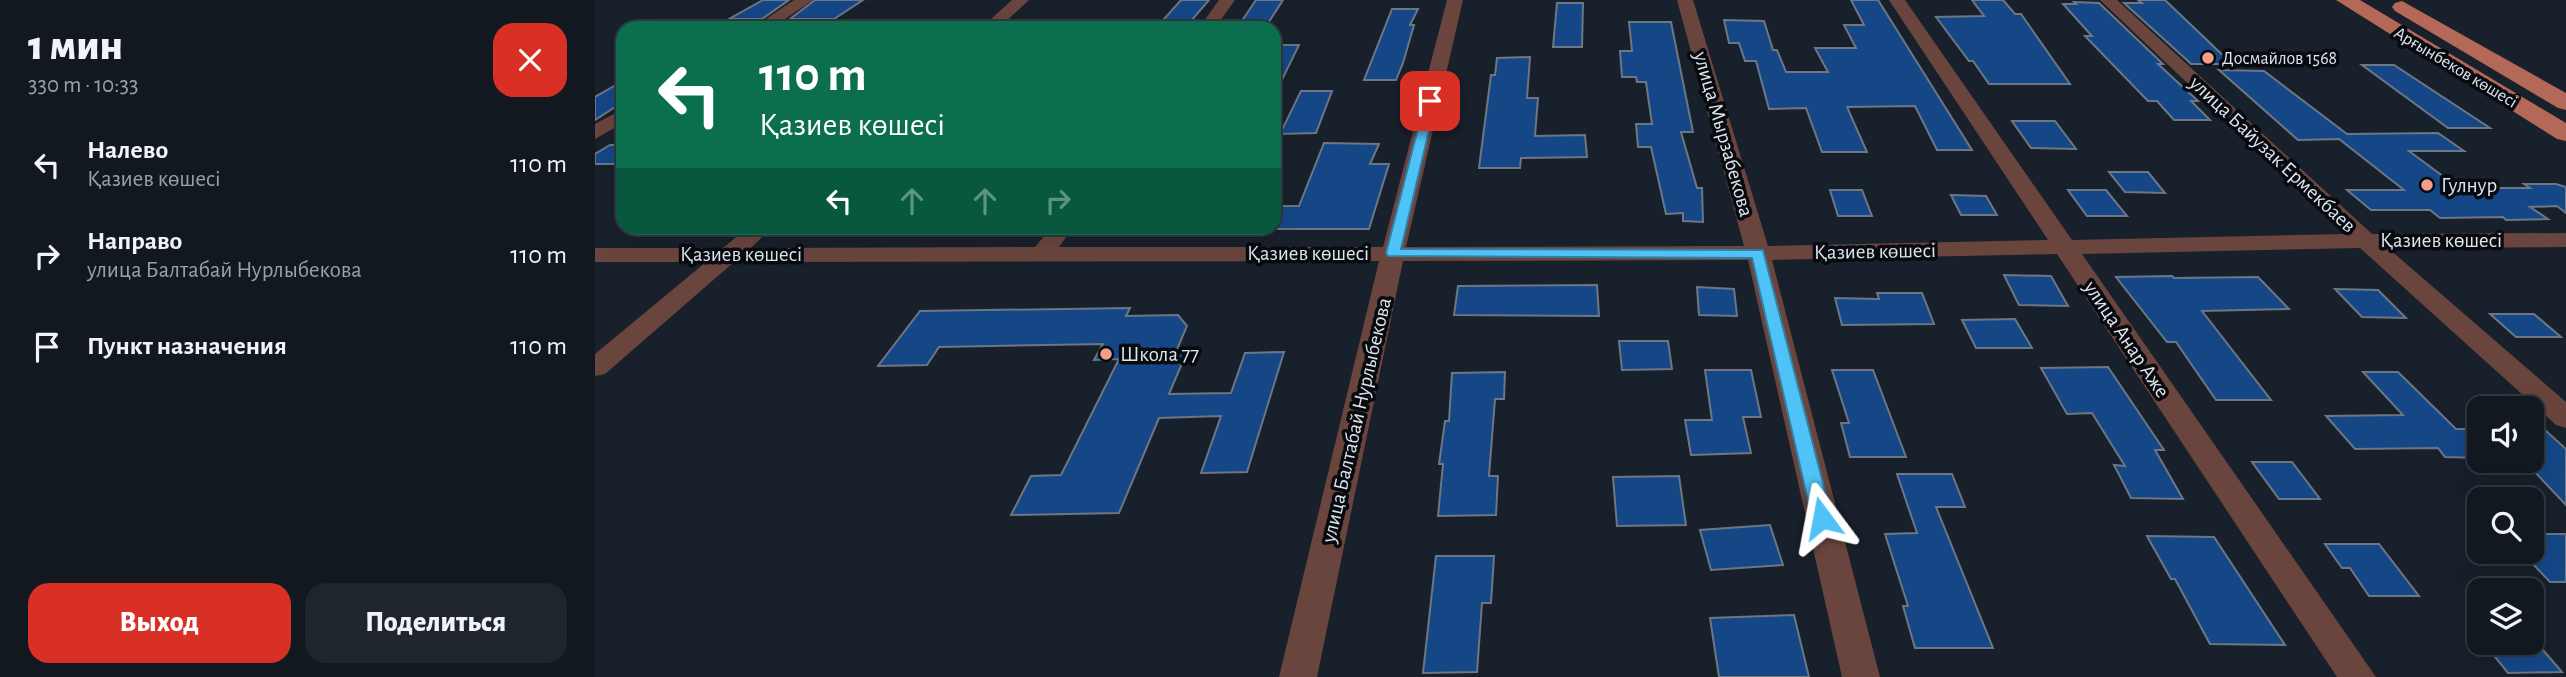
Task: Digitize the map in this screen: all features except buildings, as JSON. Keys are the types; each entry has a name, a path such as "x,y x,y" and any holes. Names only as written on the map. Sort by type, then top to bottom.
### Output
{"main road":[{"name":"Арғынбеков көшесі","path":"2346,0 2566,134"},
{"name":"Арғынбеков көшесі","path":"2391,0 2566,103"}],"street":[{"path":"772,21 806,0"},
{"path":"997,21 1021,0"},
{"path":"1211,21 1227,0"},
{"name":"улица Балтабай Нурлыбекова","path":"1298,677 1393,253 1455,0"},
{"name":"улица Мырзабекова","path":"1685,0 1758,253 1861,677"},
{"name":"улица Анар Аже","path":"1897,0 2357,677"},
{"name":"улица Байузак Ермекбаев","path":"2108,0 2366,241 2566,418"},
{"path":"595,133 616,120"},
{"path":"595,368 752,235"},
{"path":"1043,253 1057,235"},
{"name":"Қазиев көшесі","path":"595,254 1758,253 2366,241 2566,240"}],"place":[{"name":"Досмайлов 1568","path":"2208,58"},
{"name":"Гулнур","path":"2427,185"},
{"name":"Школа 77","path":"1106,354"}],"route":[{"path":"1430,101 1393,253 1758,253 1822,518"}]}
